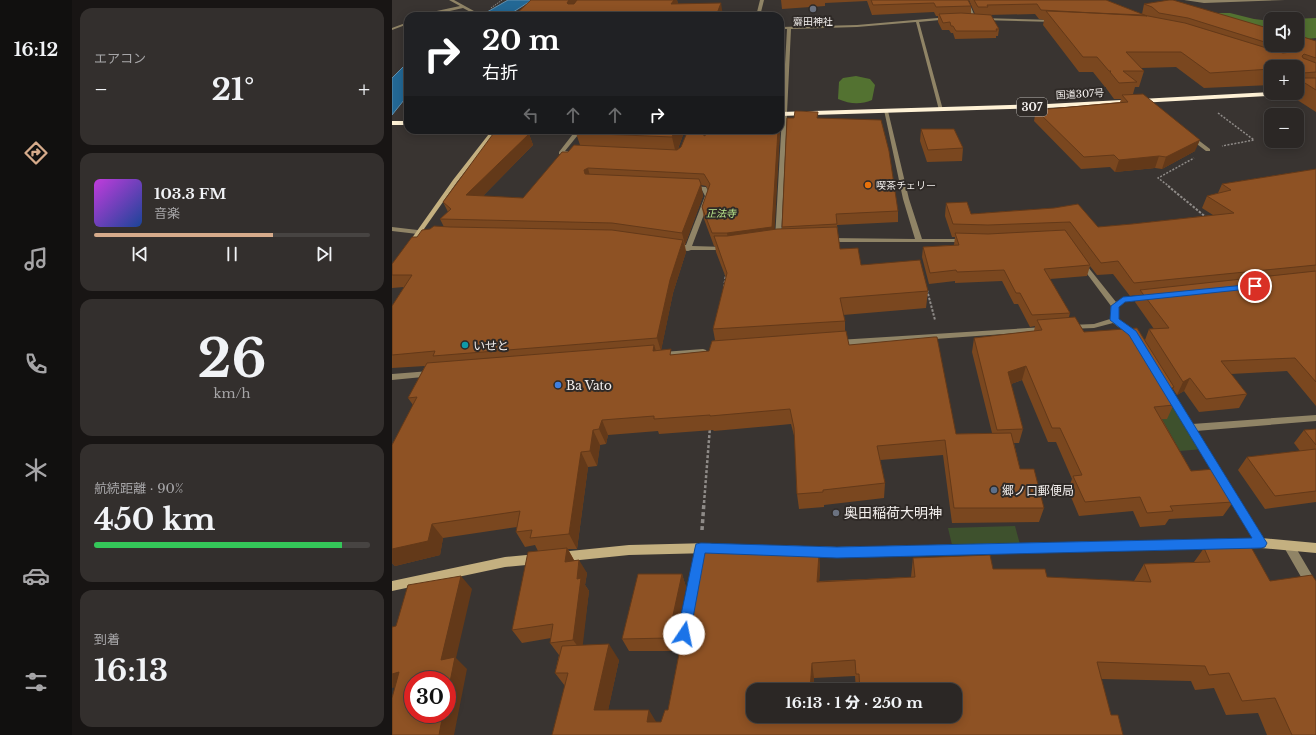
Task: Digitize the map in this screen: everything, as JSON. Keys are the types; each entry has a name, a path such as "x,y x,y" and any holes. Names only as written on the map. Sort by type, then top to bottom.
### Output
{"highway":[{"name":"国道307号","path":"784,114 1148,103 1264,94"},
{"path":"392,123 404,123"}],"street":[{"path":"451,0 472,12"},
{"path":"759,12 762,0"},
{"path":"966,0 975,18"},
{"path":"1186,0 1204,2 1283,0"},
{"path":"438,12 463,7"},
{"path":"784,28 857,26 953,18"},
{"path":"967,18 1059,22"},
{"path":"917,20 941,110"},
{"path":"392,30 404,25"},
{"path":"784,89 789,28"},
{"path":"886,111 906,199 919,241"},
{"path":"1185,132 1208,150"},
{"path":"405,250 419,233 455,180 492,134"},
{"path":"576,134 561,153 577,153"},
{"path":"778,242 781,134"},
{"path":"688,248 708,196 704,188 689,188"},
{"path":"392,229 434,234"},
{"path":"820,240 971,241"},
{"path":"664,246 732,249"},
{"path":"1078,256 1102,292 1115,306 1114,320"},
{"path":"1115,306 1123,300 1154,297"},
{"path":"828,343 1094,326 1114,320"},
{"path":"1114,320 1132,333 1140,346"},
{"path":"654,356 708,352"},
{"path":"392,377 442,373"},
{"path":"1167,390 1261,543"},
{"path":"1190,428 1316,418"},
{"path":"761,550 837,552 1261,543 1316,548"},
{"path":"1289,546 1316,592"},
{"path":"698,562 701,548"},
{"path":"392,586 505,562 629,550 701,548 723,549"}],"path":[{"path":"1203,222 1211,221"},
{"path":"724,292 732,249"},
{"path":"925,284 940,336"},
{"path":"701,548 711,422"}],"green space":[{"path":"1210,13 1230,13 1264,20 1264,33"},
{"path":"1304,18 1316,18 1316,38 1304,39"},
{"path":"856,76 870,79 875,85 872,100 863,103 855,103 838,99 839,82 843,78"},
{"path":"1153,403 1175,403 1203,449 1180,451"},
{"path":"1015,526 1021,548 953,549 948,528"}],"water":[{"path":"508,0 532,0 513,12 487,12"},
{"path":"404,66 404,100 392,115 392,78"}],"building":[{"path":"531,0 569,0 567,3 568,4 574,4 577,0 674,0 671,4 721,3 718,12 518,12"},
{"path":"871,0 968,0 971,6 936,7 934,3 873,5"},
{"path":"974,0 1106,0 1147,16 1041,10 1037,4 987,5 988,7 978,7"},
{"path":"1173,0 1264,27 1264,42 1188,18 1159,13 1152,7 1144,4"},
{"path":"1046,11 1143,15 1185,23 1264,47 1264,52 1304,52 1304,37 1316,41 1316,58 1304,54 1302,56 1303,58 1316,63 1316,72 1304,73 1304,60 1264,60 1264,69 1210,73 1181,52 1126,52 1144,71 1123,71 1137,82 1119,83 1110,72 1111,71 1109,71 1097,57 1083,57"},
{"path":"961,13 991,15 999,29 996,29 997,31 956,31 953,26 951,26 950,22 943,23 939,14"},
{"path":"1304,78 1316,78 1316,90 1304,82"},
{"path":"1143,94 1200,140 1166,157 1159,156 1119,160 1114,155 1084,157 1036,110 1128,102 1122,95"},
{"path":"795,111 818,112 817,118 881,120 889,151 898,211 836,214 837,224 782,227 787,118 794,118"},
{"path":"921,129 954,129 963,148 928,150"},
{"path":"493,134 529,134 466,195 523,198 562,152 568,152 574,145 677,150 681,147 686,134 702,134 705,136 706,134 778,134 772,227 727,233 712,233 702,207 710,184 704,174 588,168 584,170 585,174 699,179 701,184 682,233 612,223 440,219 451,209 443,202"},
{"path":"600,134 673,134 672,137"},
{"path":"1316,169 1316,265 1134,283 1118,261 1101,263 1070,222 988,225 953,224 946,203 967,202 971,214 1054,208 1078,204 1098,227 1132,224 1234,213 1207,196 1231,190 1222,184"},
{"path":"434,226 612,230 683,240 670,280 657,338 433,356 435,351 392,355 392,306 412,275 392,275 392,264 412,237 417,237 422,230 430,229"},
{"path":"837,227 840,249 858,248 861,265 920,260 928,291 840,298 845,321 713,329 727,273 714,236 727,236 777,229"},
{"path":"1065,230 1090,265 1044,269 1070,313 1032,315 1020,293 1016,293 1004,270 957,272 956,270 930,273 923,247 959,245 955,233 988,234"},
{"path":"1316,271 1316,382 1295,358 1221,361 1247,394 1206,399 1190,378 1183,382 1149,329 1169,328 1140,290"},
{"path":"1075,317 1084,332 1137,328 1174,387 1168,390 1175,402 1172,402 1174,405 1154,407 1191,471 1214,469 1233,502 1170,506 1173,511 1147,513 1140,497 1085,502 1073,476 1082,475 1060,428 1052,428 1026,366 1008,372 1023,429 997,430 974,338 1042,330 1037,320"},
{"path":"846,331 849,345 937,337 956,434 1011,433 1020,469 1034,469 1044,508 954,508 945,440 877,446 885,483 823,490 823,492 797,494 794,428 790,409 654,419 654,416 602,420 599,429 593,430 590,451 581,452 569,534 530,538 532,530 516,532 520,511 432,524 428,541 392,549 392,445 417,397 408,398 427,363 654,345 653,351 671,349 670,355 709,351 712,341"},
{"path":"1316,429 1316,445 1304,430"},
{"path":"1316,449 1316,491 1275,496 1247,457"},
{"path":"701,545 819,554 817,582 915,577 913,558 990,555 993,569 1045,569 1047,577 1151,582 1144,564 1210,562 1204,548 1251,547 1270,581 1312,575 1316,581 1316,735 1292,735 1275,698 1242,701 1229,673 1209,675 1205,666 1097,662 1111,715 1118,715 1123,735 552,735 568,673 555,673 562,646 609,644 594,710 649,710 647,722 661,722 665,710 668,710 694,570 696,570"},
{"path":"567,548 565,562 579,560 577,579 581,578 573,640 550,643 553,624 512,630 528,552"},
{"path":"638,574 682,574 668,638 622,639"},
{"path":"461,576 441,660 455,657 452,671 404,671 404,723 441,723 439,735 392,735 392,698 399,672 392,674 392,627 396,626 408,585"}],"place":[{"name":"齋田神社","path":"813,9"},
{"name":"喫茶チェリー","path":"868,185"},
{"name":"いせと","path":"465,345"},
{"name":"Ba Vato","path":"558,385"},
{"name":"郷ノ口郵便局","path":"994,490"},
{"name":"奥田稲荷大明神","path":"836,513"}],"route":[{"path":"684,634 701,548 837,552 1261,543 1132,333 1114,320 1115,306 1123,300 1255,286"}],"park label":[{"name":"正法寺","path":"721,213"}]}
